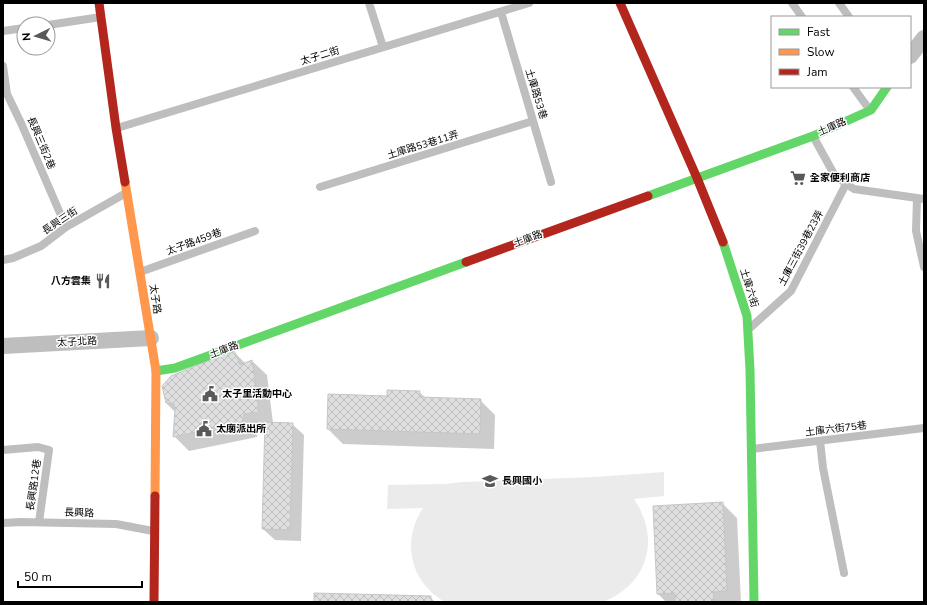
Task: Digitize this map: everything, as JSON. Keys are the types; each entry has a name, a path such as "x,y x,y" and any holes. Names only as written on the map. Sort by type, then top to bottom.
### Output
{"street":[{"name":"太子路","path":"99,3 116,128 156,371 154,602"},
{"name":"土庫六街","path":"620,3 697,178 727,253 747,316 750,370 754,602"},
{"path":"911,55 924,38"},
{"name":"土庫路","path":"156,371 175,368 813,136 871,110 887,88"},
{"name":"太子北路","path":"3,346 151,338"}],"lane":[{"path":"369,3 382,47"},
{"name":"太子二街","path":"116,128 529,3"},
{"path":"792,3 801,16"},
{"path":"840,3 848,16"},
{"name":"土庫路53巷","path":"501,12 551,182"},
{"path":"56,24 102,17"},
{"path":"3,31 16,29"},
{"name":"長興三街2巷","path":"3,66 7,94 21,122 66,227"},
{"path":"854,88 871,110"},
{"name":"土庫路53巷11弄","path":"320,188 533,121"},
{"path":"813,136 835,176 854,189 921,199 916,231 924,268"},
{"name":"土庫三街39巷23弄","path":"748,330 791,291 846,184"},
{"name":"長興三街","path":"3,260 14,258 41,246 66,227 126,192"},
{"name":"太子路459巷","path":"140,272 254,231"},
{"name":"土庫六街75巷","path":"751,450 924,428"},
{"path":"820,441 823,468 844,573"},
{"name":"長興路12巷","path":"3,450 38,447 49,450 39,522"},
{"name":"長興路","path":"3,523 39,522 116,524 154,531"}],"shaded area":[{"path":"664,472 664,496 634,499 642,514 647,529 648,544 646,559 640,572 631,584 618,594 603,602 445,602 433,594 424,584 417,572 413,560 411,547 412,534 416,521 423,508 387,509 388,485 595,477"}],"building":[{"name":"太子里活動中心","path":"234,350 240,365 252,360 259,412 244,414 242,422 173,437 174,404 166,403 162,386 171,376"},
{"path":"387,390 420,391 419,397 481,399 480,434 327,429 328,394 387,396"},
{"path":"265,422 293,423 290,530 262,529"},
{"path":"723,502 727,591 713,592 714,602 675,602 675,593 657,594 653,506"},
{"path":"314,593 431,596 431,602 314,602"}],"traffic: fast":[{"path":"648,196 813,136 871,110 886,88"},
{"path":"723,242 747,316 750,370 754,602"},
{"path":"156,371 175,368 466,262"}],"traffic: slow":[{"path":"125,182 156,371 155,496"}],"traffic: jam":[{"path":"99,3 125,182"},
{"path":"620,3 697,178 723,242"},
{"path":"466,262 648,196"},
{"path":"154,602 155,496"}],"place":[{"name":"全家便利商店","path":"798,178"},
{"name":"八方雲集","path":"103,281"},
{"name":"太子里活動中心","path":"210,394"},
{"name":"太廟派出所","path":"204,429"},
{"name":"長興國小","path":"490,481"}]}
